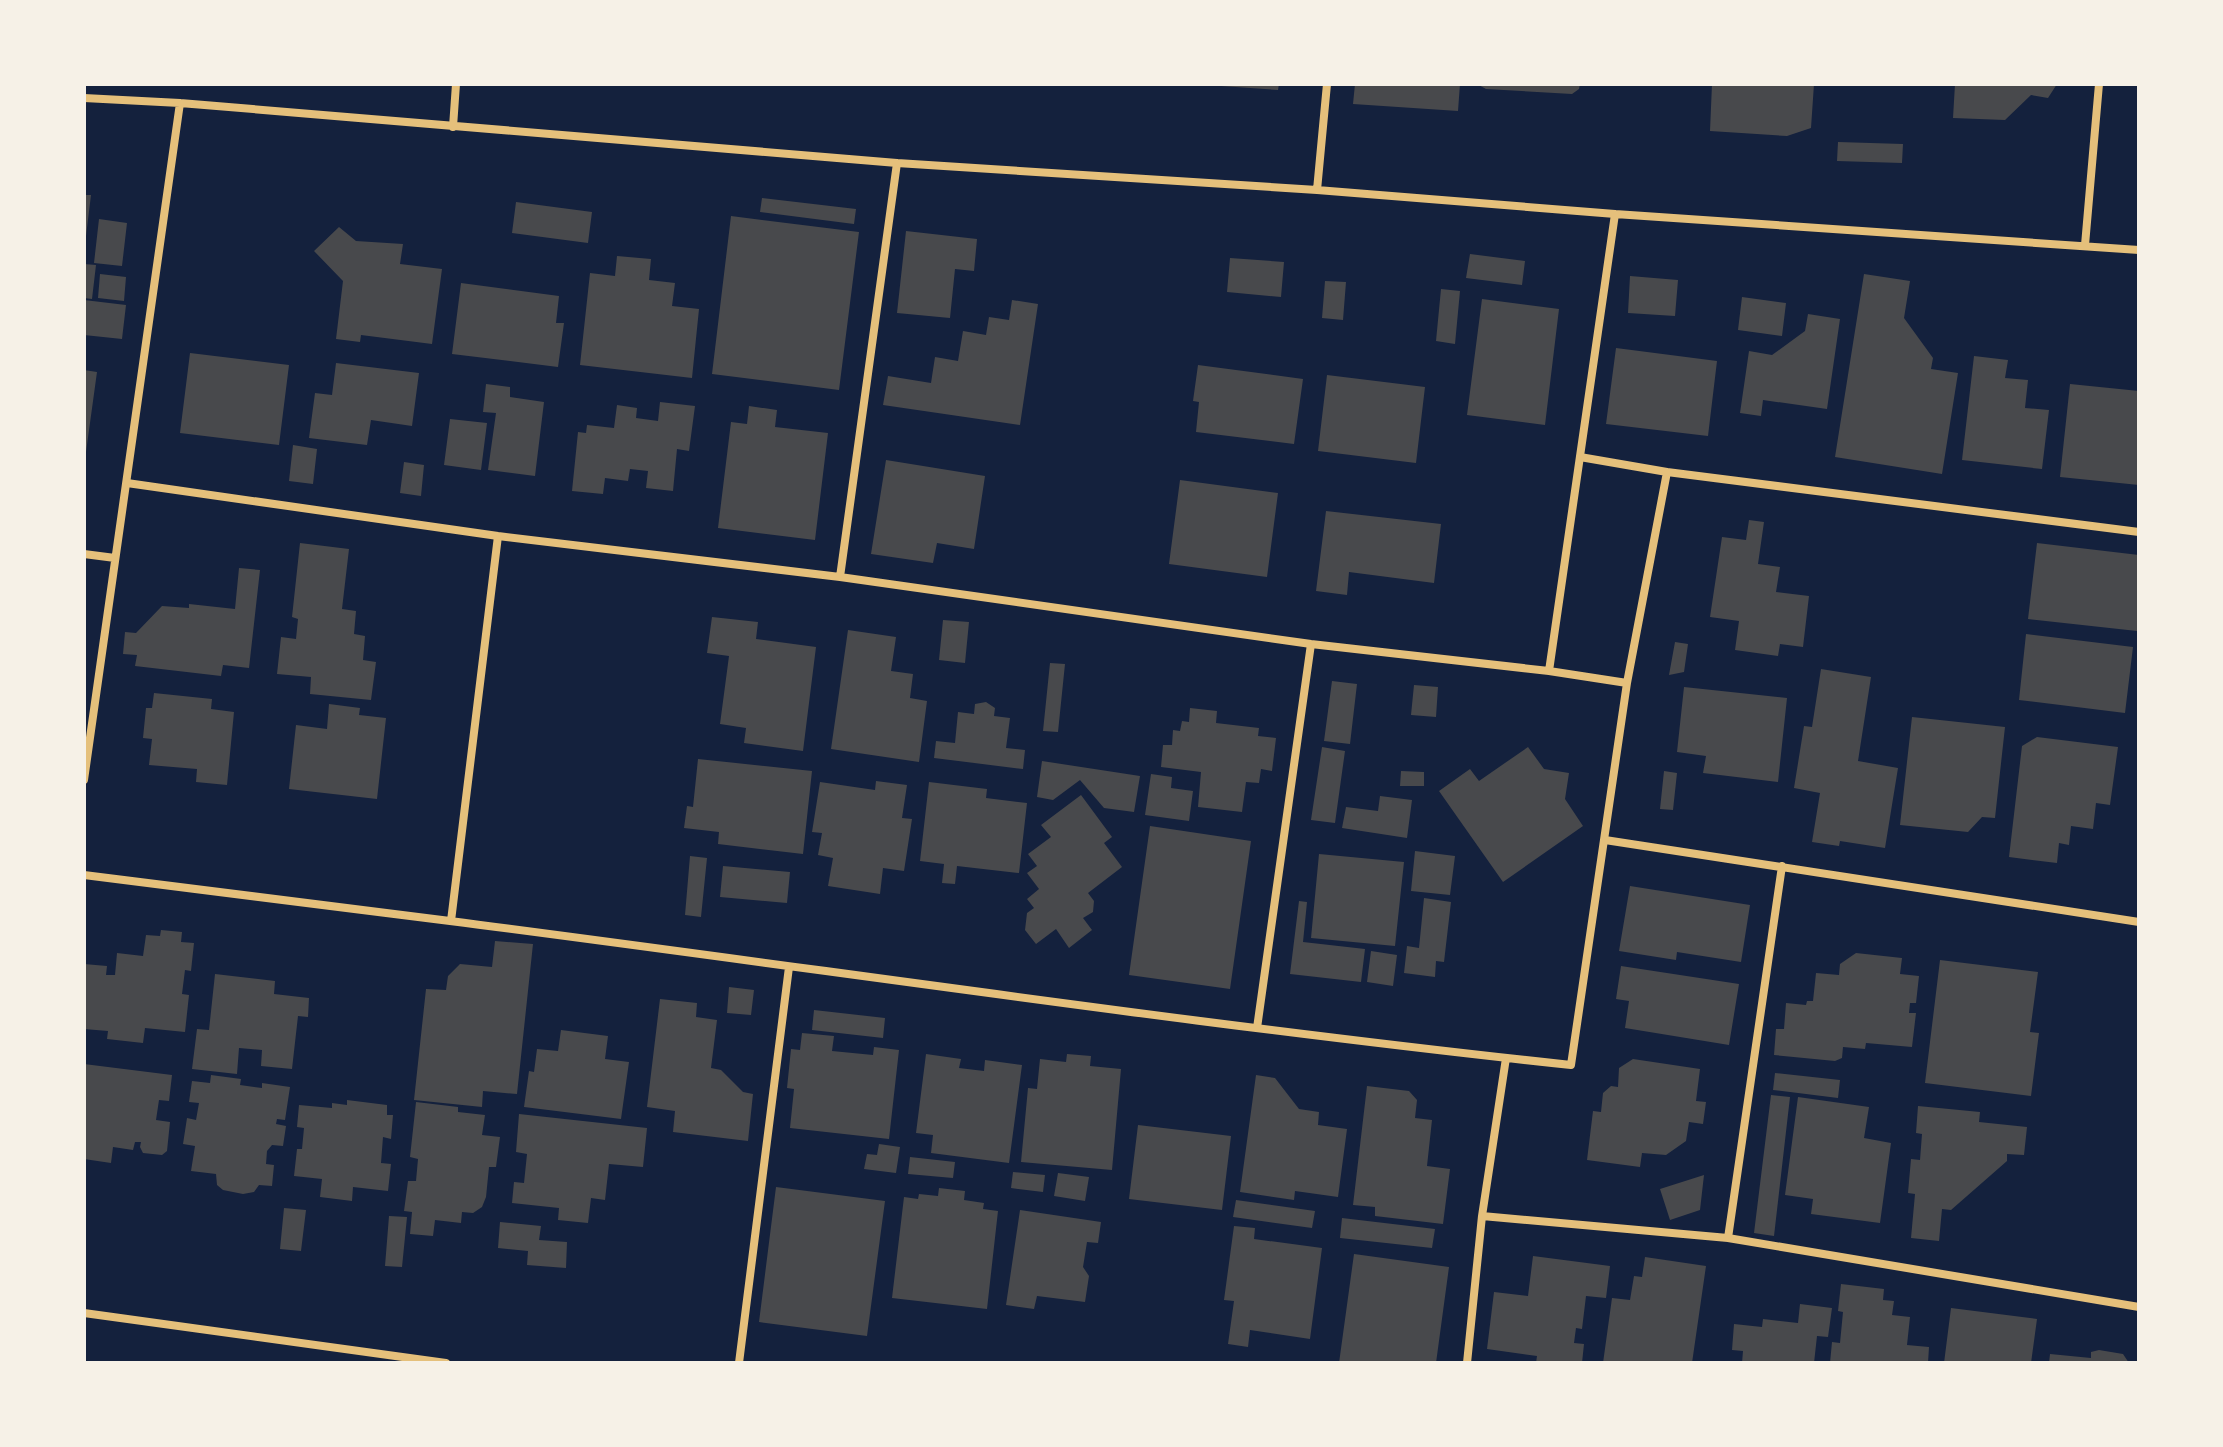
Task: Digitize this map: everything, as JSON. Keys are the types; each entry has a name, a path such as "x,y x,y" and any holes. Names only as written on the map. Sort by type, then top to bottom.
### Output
{"street":[{"path":"453,127 456,84"},
{"path":"1317,190 1327,84"},
{"path":"2085,245 2099,84"},
{"path":"84,98 180,103 897,163 1317,190 2139,250"},
{"path":"84,780 180,103"},
{"path":"840,577 897,163"},
{"path":"1549,671 1615,214"},
{"path":"1580,457 1667,472 2139,532"},
{"path":"84,875 1257,1028 1571,1065 1627,683 1667,472"},
{"path":"127,483 498,536 840,577 1311,644 1627,683"},
{"path":"451,921 498,536"},
{"path":"84,554 115,558"},
{"path":"1257,1028 1311,644"},
{"path":"1605,840 2139,922"},
{"path":"1728,1238 1782,866"},
{"path":"739,1363 789,967"},
{"path":"1467,1363 1482,1216 1506,1058"},
{"path":"1482,1216 1728,1238 2139,1307"},
{"path":"84,1313 446,1363"}],"building":[{"path":"1221,84 1279,84 1278,90"},
{"path":"1355,84 1460,84 1458,111 1353,104"},
{"path":"1477,84 1580,84 1572,94 1486,89"},
{"path":"1712,84 1814,84 1811,128 1787,136 1710,131"},
{"path":"1955,84 2057,84 2048,98 2031,95 2005,120 1953,118"},
{"path":"1838,142 1903,144 1902,163 1837,161"},
{"path":"84,195 91,195 86,236 84,236"},
{"path":"762,198 856,209 854,224 760,212"},
{"path":"516,202 592,212 588,243 512,233"},
{"path":"731,216 859,232 839,390 712,374"},
{"path":"99,219 127,223 122,266 94,263"},
{"path":"339,227 356,241 403,244 400,264 442,269 432,344 361,335 360,342 336,339 343,281 314,251"},
{"path":"906,231 977,239 974,271 955,269 950,318 897,313"},
{"path":"1470,254 1525,261 1522,285 1466,278"},
{"path":"617,256 651,259 649,280 675,283 672,306 699,309 692,378 580,365 590,273 615,276"},
{"path":"1230,258 1284,262 1281,297 1227,292"},
{"path":"84,264 96,265 92,299 84,298"},
{"path":"100,274 126,277 124,301 98,298"},
{"path":"1864,274 1910,281 1904,318 1933,358 1931,369 1958,373 1942,474 1835,457"},
{"path":"1630,276 1678,280 1675,316 1628,313"},
{"path":"1325,281 1346,282 1343,320 1322,318"},
{"path":"461,283 559,296 556,323 564,323 558,367 452,354"},
{"path":"1441,289 1460,291 1455,344 1436,341"},
{"path":"1742,297 1786,303 1782,336 1738,330"},
{"path":"1482,299 1559,309 1545,425 1467,415"},
{"path":"84,300 126,305 122,339 84,335"},
{"path":"1012,300 1038,304 1020,425 883,405 888,376 931,383 935,357 958,361 963,331 986,335 989,317 1009,320"},
{"path":"1808,314 1840,319 1827,409 1763,400 1761,416 1740,413 1749,351 1772,355 1805,331"},
{"path":"1616,348 1717,361 1708,436 1606,424"},
{"path":"190,353 289,365 279,445 180,433"},
{"path":"1974,356 2008,360 2005,378 2028,380 2025,408 2049,410 2042,469 1962,460"},
{"path":"336,363 419,373 412,426 371,420 367,445 309,438 315,393 332,395"},
{"path":"1198,365 1303,379 1294,444 1196,432 1199,402 1193,401"},
{"path":"84,370 97,372 86,452 84,452"},
{"path":"1327,375 1425,387 1416,463 1318,451"},
{"path":"486,384 510,387 510,397 544,402 535,476 488,470 496,413 483,412"},
{"path":"2070,384 2139,391 2139,485 2060,477"},
{"path":"660,402 695,406 689,451 677,449 673,491 646,488 648,471 630,469 628,481 605,478 603,494 572,491 578,432 586,433 587,425 614,428 617,405 637,408 636,418 658,421"},
{"path":"749,406 777,410 775,427 828,433 815,540 718,528 731,422 747,424"},
{"path":"450,419 487,423 481,470 444,465"},
{"path":"293,445 317,449 313,484 289,481"},
{"path":"886,460 985,476 974,549 937,543 933,563 871,554"},
{"path":"404,462 424,465 421,496 400,493"},
{"path":"1180,480 1278,493 1267,577 1169,564"},
{"path":"1326,511 1441,524 1434,583 1349,572 1347,595 1316,591"},
{"path":"1749,520 1764,522 1758,564 1780,567 1776,592 1809,596 1803,647 1780,644 1778,656 1735,650 1739,621 1710,617 1722,537 1746,540"},
{"path":"300,543 349,549 342,609 356,611 354,634 365,636 363,660 376,662 371,700 310,694 311,677 277,674 281,637 296,639 298,619 292,617"},
{"path":"2037,543 2139,555 2137,631 2028,619"},
{"path":"239,568 260,570 249,668 223,665 221,676 135,666 137,655 123,654 125,632 136,633 162,606 189,608 189,604 235,609"},
{"path":"712,617 758,622 756,639 816,647 803,751 744,743 746,728 720,724 729,656 707,653"},
{"path":"943,620 969,622 965,663 939,660"},
{"path":"848,630 896,637 891,671 913,674 910,698 927,701 919,762 831,749"},
{"path":"2026,634 2133,647 2125,713 2019,700"},
{"path":"1675,642 1688,644 1684,672 1669,675"},
{"path":"1050,663 1065,664 1058,732 1043,731"},
{"path":"1821,669 1871,677 1858,761 1898,768 1885,848 1840,841 1839,846 1812,842 1820,793 1794,788 1804,726 1812,727"},
{"path":"1332,681 1357,684 1350,744 1324,741"},
{"path":"1414,685 1438,687 1436,717 1411,715"},
{"path":"1684,687 1787,698 1778,782 1703,773 1706,756 1677,752"},
{"path":"154,693 212,699 211,709 234,712 227,785 196,782 197,769 149,765 152,739 143,738 146,708 152,708"},
{"path":"986,702 995,708 994,716 1010,718 1006,748 1025,750 1023,769 934,758 936,741 955,743 958,712 974,714 975,704"},
{"path":"329,704 360,708 359,715 386,718 377,799 289,789 296,725 327,729"},
{"path":"1190,708 1217,711 1216,723 1259,728 1258,736 1276,738 1272,771 1261,769 1259,783 1246,782 1242,812 1198,807 1201,772 1161,767 1163,745 1172,745 1173,730 1180,731 1182,721 1189,722"},
{"path":"1912,717 2005,727 1995,818 1982,817 1968,832 1900,825"},
{"path":"2037,737 2118,747 2110,805 2096,803 2093,829 2071,826 2069,845 2059,843 2057,863 2009,857 2022,746"},
{"path":"1322,747 1345,751 1335,823 1311,820"},
{"path":"1528,747 1544,769 1569,773 1565,799 1583,826 1503,882 1439,791 1470,769 1479,781"},
{"path":"698,759 812,771 803,854 718,844 719,832 684,828 687,806 693,807"},
{"path":"1042,761 1140,776 1134,812 1104,808 1080,780 1053,800 1037,797"},
{"path":"1401,771 1424,772 1424,786 1400,786"},
{"path":"1664,771 1677,773 1673,810 1660,809"},
{"path":"1151,774 1172,777 1171,788 1193,791 1189,821 1145,815"},
{"path":"876,781 907,785 902,818 912,819 904,871 883,868 880,894 828,886 833,858 818,855 822,833 812,832 820,782 875,790"},
{"path":"929,782 987,789 986,798 1027,803 1019,873 957,866 955,884 942,883 944,864 920,861"},
{"path":"1081,795 1112,837 1104,843 1122,867 1088,893 1094,901 1093,912 1083,918 1092,930 1069,948 1056,929 1036,944 1025,930 1027,913 1034,908 1027,899 1039,889 1027,873 1037,866 1028,854 1051,837 1041,825"},
{"path":"1380,796 1412,800 1407,838 1342,828 1346,807 1378,811"},
{"path":"1150,826 1251,841 1230,989 1129,975"},
{"path":"1415,851 1455,856 1450,895 1411,891"},
{"path":"1319,854 1404,862 1395,946 1311,938"},
{"path":"690,856 707,858 701,917 685,915"},
{"path":"723,866 790,872 787,903 720,897"},
{"path":"1630,886 1750,905 1741,962 1677,952 1676,960 1619,951"},
{"path":"1424,898 1451,902 1444,962 1436,961 1435,977 1404,973 1407,946 1419,948"},
{"path":"1299,901 1307,902 1303,942 1365,949 1361,982 1290,974"},
{"path":"161,930 182,932 181,942 194,943 191,971 185,970 182,994 189,995 185,1032 145,1028 143,1043 107,1039 108,1031 84,1029 84,964 107,966 106,975 115,975 117,953 143,956 146,935 160,936"},
{"path":"495,941 533,944 517,1094 483,1091 482,1107 414,1100 426,989 446,990 448,976 460,964 492,967"},
{"path":"1371,951 1397,955 1393,986 1367,982"},
{"path":"1856,953 1902,958 1900,974 1919,976 1916,1003 1910,1003 1909,1013 1916,1013 1912,1047 1866,1043 1865,1049 1843,1047 1842,1058 1835,1061 1774,1055 1776,1029 1784,1029 1786,1003 1806,1005 1807,1001 1813,1001 1816,973 1839,975 1840,964"},
{"path":"1940,960 2038,972 2030,1032 2039,1033 2031,1096 1925,1083"},
{"path":"1621,966 1739,984 1729,1045 1625,1028 1629,1001 1616,999"},
{"path":"215,974 275,981 274,994 309,998 308,1017 298,1016 292,1069 261,1066 262,1050 239,1048 237,1074 192,1069 197,1029 209,1030"},
{"path":"729,987 754,990 751,1015 727,1013"},
{"path":"660,999 697,1003 696,1017 717,1020 711,1068 721,1070 743,1092 753,1094 748,1141 673,1132 675,1111 647,1107"},
{"path":"814,1010 885,1018 883,1038 812,1030"},
{"path":"561,1030 608,1036 605,1059 629,1062 621,1119 524,1107 529,1071 534,1072 537,1049 558,1051"},
{"path":"802,1033 834,1036 832,1051 873,1055 874,1047 899,1050 889,1139 790,1128 794,1089 787,1088 791,1049 800,1050"},
{"path":"926,1054 961,1059 959,1068 984,1071 985,1060 1022,1065 1009,1163 931,1153 933,1135 916,1133"},
{"path":"1067,1054 1091,1056 1090,1066 1121,1069 1112,1170 1021,1162 1028,1088 1037,1089 1040,1059 1066,1062"},
{"path":"1633,1059 1700,1069 1696,1101 1706,1102 1703,1124 1689,1122 1686,1141 1666,1155 1642,1153 1640,1167 1587,1160 1593,1111 1601,1112 1603,1093 1611,1086 1618,1087 1619,1068"},
{"path":"84,1064 172,1075 169,1101 159,1100 156,1120 170,1122 167,1151 162,1155 143,1153 141,1142 135,1142 133,1150 113,1147 111,1163 84,1159"},
{"path":"1775,1073 1840,1080 1838,1098 1773,1090"},
{"path":"211,1075 241,1079 240,1085 262,1088 262,1083 290,1087 285,1120 277,1119 276,1124 286,1126 283,1146 272,1145 267,1151 266,1164 274,1165 272,1186 259,1185 254,1192 243,1194 223,1190 217,1185 216,1174 191,1171 195,1146 183,1144 187,1118 196,1120 199,1103 189,1102 192,1081 210,1083"},
{"path":"1256,1075 1275,1078 1299,1109 1319,1112 1318,1125 1347,1129 1338,1197 1295,1191 1294,1200 1240,1192"},
{"path":"1367,1086 1409,1091 1417,1100 1415,1118 1432,1120 1427,1166 1450,1169 1443,1224 1375,1216 1375,1207 1353,1205"},
{"path":"1771,1095 1790,1097 1774,1236 1754,1233"},
{"path":"1798,1097 1869,1107 1864,1138 1891,1143 1880,1223 1811,1214 1813,1199 1785,1195"},
{"path":"347,1100 387,1105 387,1115 393,1115 391,1139 383,1137 381,1163 391,1164 388,1191 353,1187 352,1201 320,1197 322,1179 294,1176 297,1149 302,1149 304,1128 297,1127 299,1105 332,1108 332,1103 347,1105"},
{"path":"416,1102 458,1107 458,1112 485,1115 482,1135 500,1137 496,1167 489,1167 482,1207 473,1213 462,1212 461,1223 435,1220 433,1236 410,1234 412,1212 404,1211 408,1181 416,1181 418,1159 410,1157"},
{"path":"1918,1106 1980,1112 1979,1122 2027,1127 2024,1155 2007,1154 2007,1161 1951,1210 1942,1209 1939,1241 1911,1238 1915,1194 1908,1193 1911,1159 1920,1160 1922,1134 1916,1133"},
{"path":"519,1114 647,1128 643,1167 609,1164 605,1200 591,1198 588,1223 558,1220 559,1208 512,1203 514,1182 524,1183 527,1154 516,1152"},
{"path":"1138,1125 1231,1136 1222,1210 1129,1199"},
{"path":"879,1144 900,1147 896,1173 864,1169 867,1154 877,1155"},
{"path":"910,1157 955,1162 953,1178 908,1174"},
{"path":"1013,1172 1045,1175 1043,1192 1011,1188"},
{"path":"1058,1173 1089,1177 1085,1201 1054,1196"},
{"path":"1704,1175 1700,1210 1670,1220 1660,1189"},
{"path":"776,1187 885,1201 867,1336 759,1322"},
{"path":"939,1188 965,1191 964,1200 984,1203 983,1209 998,1211 987,1309 892,1298 904,1197 918,1199 919,1194 938,1196"},
{"path":"1236,1200 1315,1211 1312,1228 1233,1217"},
{"path":"284,1208 306,1210 301,1251 280,1249"},
{"path":"1020,1210 1101,1222 1098,1243 1087,1242 1083,1267 1089,1276 1085,1302 1037,1296 1034,1309 1006,1305"},
{"path":"389,1216 407,1217 402,1267 385,1266"},
{"path":"1342,1218 1435,1229 1432,1248 1340,1238"},
{"path":"500,1222 541,1226 539,1240 567,1242 566,1268 527,1265 528,1251 498,1248"},
{"path":"1234,1226 1255,1228 1254,1239 1322,1248 1310,1339 1250,1330 1248,1347 1228,1344 1234,1301 1224,1300"},
{"path":"1354,1254 1449,1267 1436,1363 1339,1363"},
{"path":"1533,1256 1610,1266 1606,1298 1586,1296 1582,1329 1576,1328 1574,1343 1584,1344 1582,1363 1536,1363 1537,1356 1487,1349 1494,1292 1528,1296"},
{"path":"1645,1257 1706,1266 1692,1363 1603,1363 1612,1298 1630,1300 1634,1276 1642,1277"},
{"path":"1841,1284 1884,1289 1883,1300 1894,1301 1892,1315 1910,1317 1907,1345 1929,1347 1928,1363 1830,1363 1832,1342 1840,1343 1843,1312 1838,1311"},
{"path":"1800,1304 1832,1308 1828,1337 1817,1336 1814,1363 1742,1363 1743,1351 1732,1350 1734,1324 1762,1327 1763,1319 1798,1323"},
{"path":"1951,1308 2037,1319 2031,1363 1944,1363"},
{"path":"2099,1350 2123,1354 2129,1363 2049,1363 2050,1354 2091,1358 2091,1352"}]}
